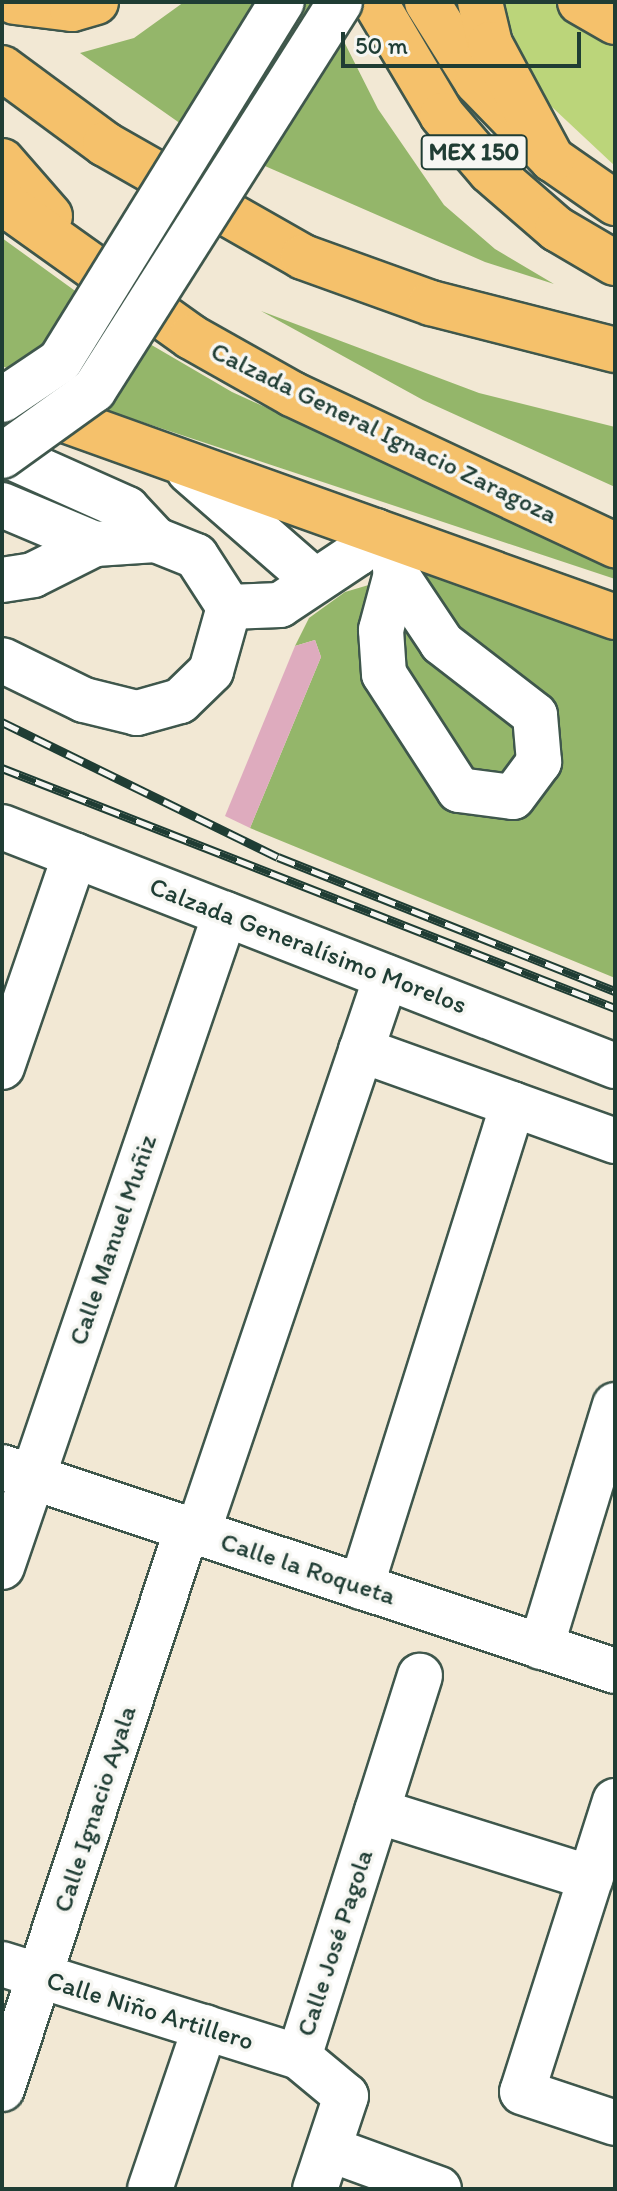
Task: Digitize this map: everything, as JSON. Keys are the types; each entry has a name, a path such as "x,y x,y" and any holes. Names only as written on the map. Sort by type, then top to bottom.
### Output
{"main road":[{"path":"15,2 72,9 96,2"},
{"name":"MEX 150","path":"375,2 442,115 490,171 557,229 615,263"},
{"name":"MEX 150","path":"427,2 477,82 552,159 615,203"},
{"path":"480,2 490,44 552,159"},
{"path":"580,2 615,22"},
{"path":"2,68 105,144 303,257 431,303 615,350"},
{"path":"2,161 99,272"},
{"name":"Calzada General Ignacio Zaragoza","path":"2,202 191,337 292,394 615,545"},
{"path":"2,398 177,462 387,547 615,617"}],"street":[{"path":"2,398 60,361 282,2"},
{"path":"2,454 94,390 340,2"},
{"path":"2,454 127,509 156,540 196,556 229,607 211,671 180,701 137,713 84,700 2,660"},
{"path":"177,462 236,505 315,581"},
{"path":"2,505 95,544"},
{"path":"12,572 95,544 156,540"},
{"path":"229,607 280,605 358,553 387,547"},
{"path":"387,547 442,643 535,715 539,762 513,797 459,790 384,674 381,630 387,547"},
{"name":"Calzada Generalísimo Morelos","path":"2,827 40,848 225,914 615,1066"},
{"path":"2,1067 40,848"},
{"name":"Calle Manuel Muñiz","path":"2,1567 17,1472 225,914"},
{"name":"Calle Ignacio Ayala","path":"2,2089 21,1970 193,1531 386,977"},
{"path":"361,1050 615,1141"},
{"path":"361,1587 513,1104"},
{"path":"541,1647 615,1405"},
{"name":"Calle la Roqueta","path":"17,1472 615,1671"},
{"name":"Calle José Pagola","path":"315,2189 346,2096 299,2057 420,1676"},
{"path":"615,1801 522,2092 615,2123"},
{"path":"377,1811 591,1878"},
{"name":"Calle Niño Artillero","path":"21,1970 299,2057"},
{"path":"150,2189 205,2027"},
{"path":"329,2149 439,2189"}],"green space":[{"path":"184,2 324,2 378,109 444,205 495,249 554,284 485,262 201,138 80,53 134,38"},
{"path":"500,2 615,2 615,166 537,93"},
{"path":"2,238 143,340 232,392 615,567 615,579 115,413 2,366"},
{"path":"261,311 479,393 615,427 615,487 423,400"},
{"path":"416,571 615,640 615,978 250,828 321,657 315,640 295,646 309,618 345,592"}],"building":[{"path":"315,640 321,657 250,828 225,816 295,646"}],"railway":[{"path":"2,722 278,857 615,991"},
{"path":"2,768 615,1008"}]}
